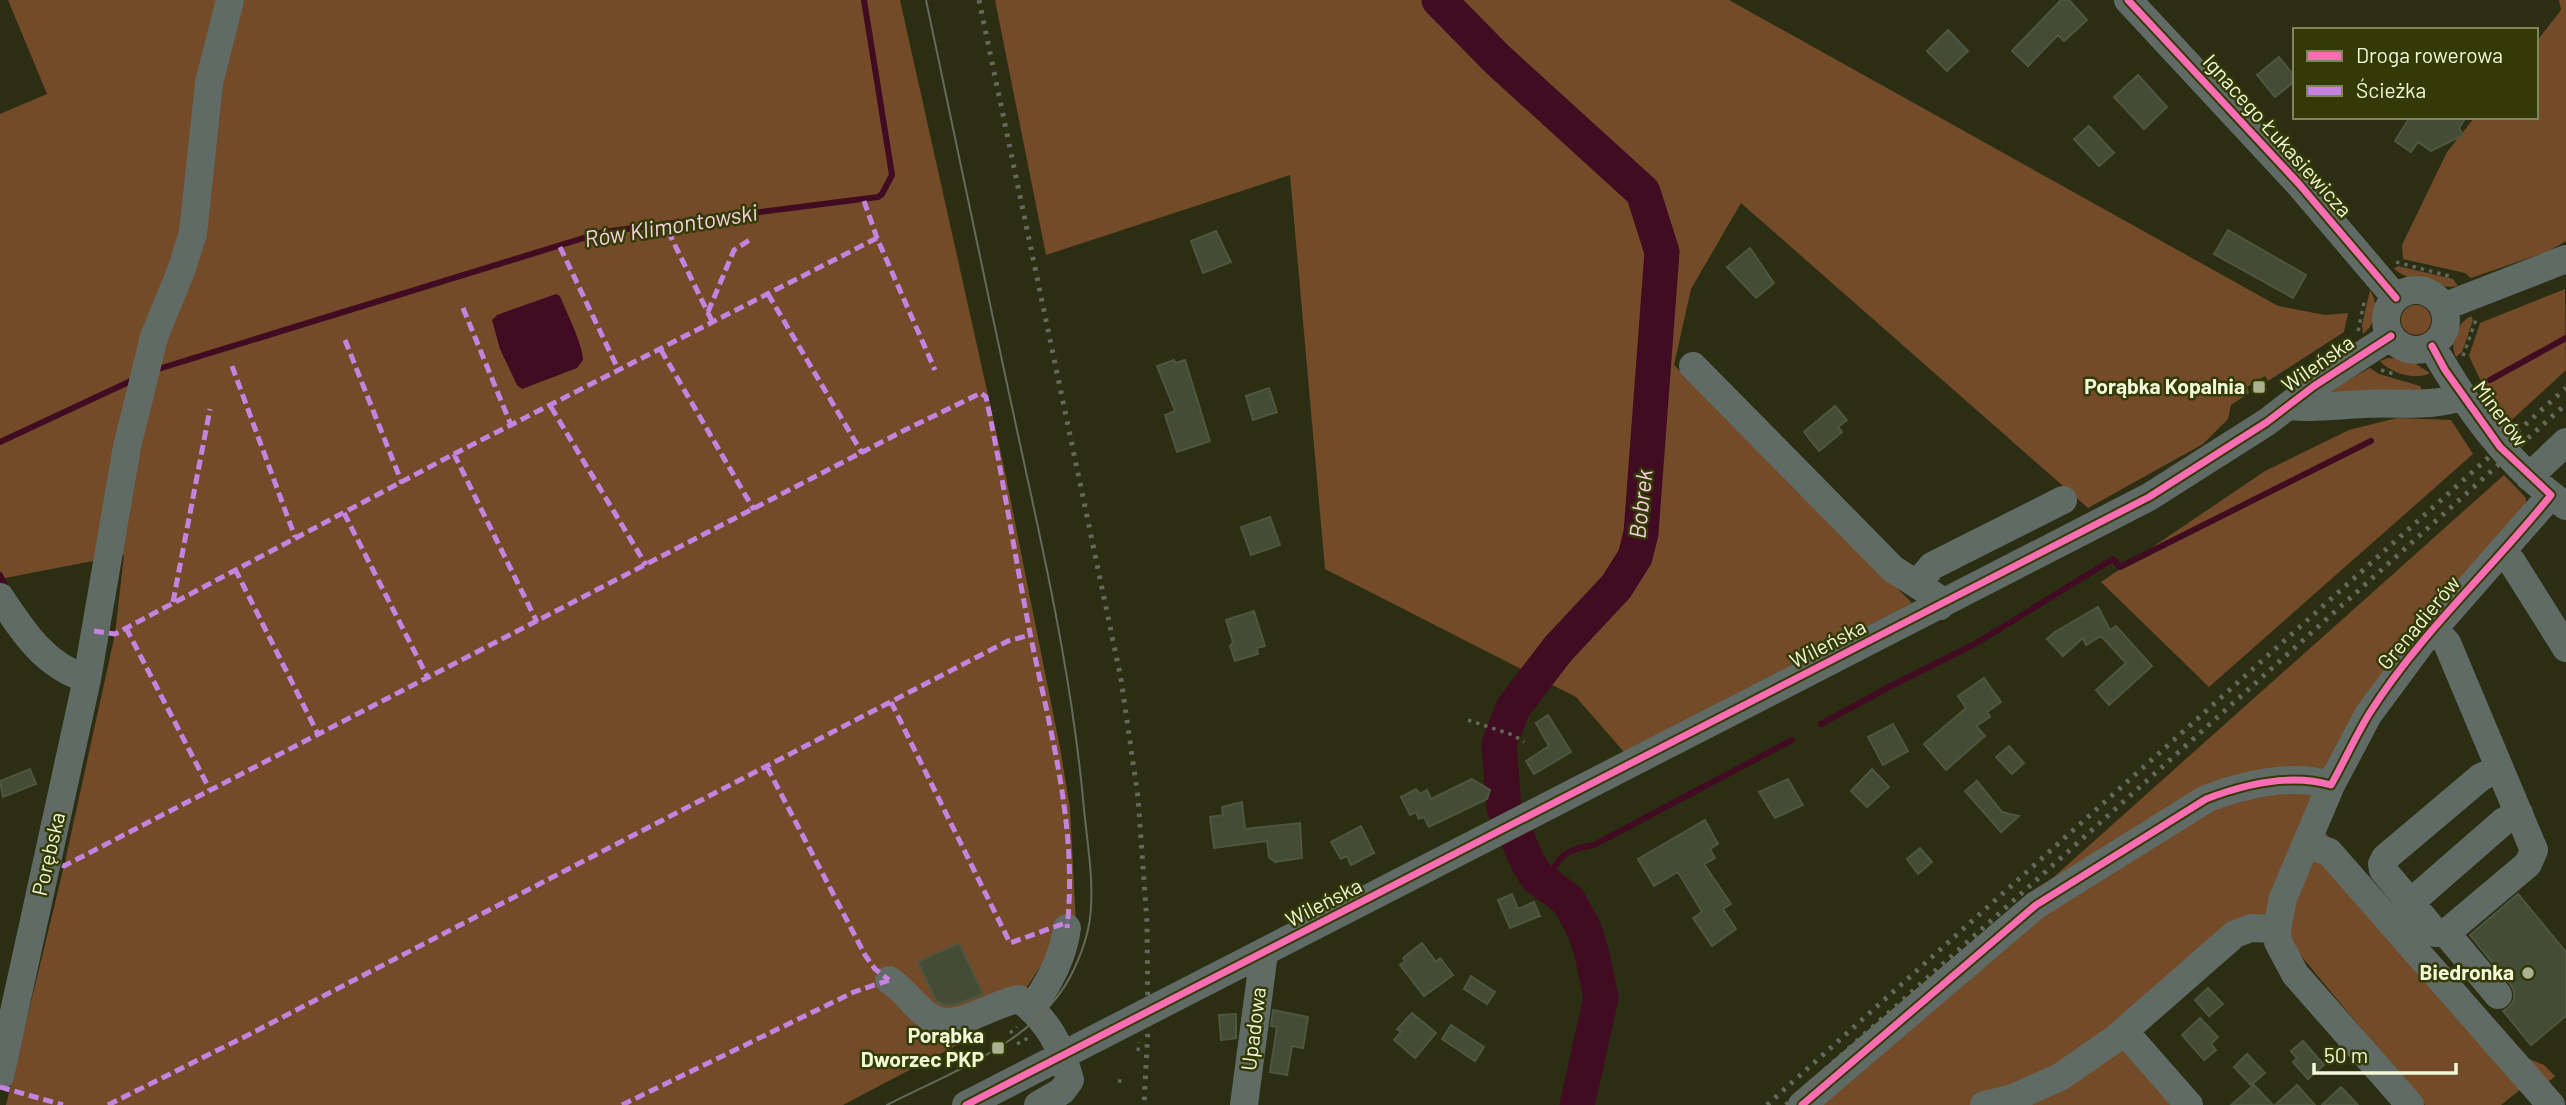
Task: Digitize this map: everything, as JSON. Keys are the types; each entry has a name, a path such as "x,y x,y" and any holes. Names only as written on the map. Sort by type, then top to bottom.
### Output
{"street":[{"name":"Porębska","path":"0,1076 86,679 127,447 154,337 181,271 193,233 209,83 230,0"},
{"name":"Ignacego Łukasiewicza","path":"2128,0 2299,184 2396,298"},
{"path":"2443,307 2566,259"},
{"path":"2413,290 2422,291 2431,294 2443,307 2446,316 2443,333 2431,346 2423,349 2404,348 2390,336 2386,316 2396,298 2413,290"},
{"name":"Wileńska","path":"966,1105 2149,497 2217,456 2314,386 2390,336"},
{"name":"Minerów","path":"2431,346 2500,447 2529,477 2558,501"},
{"path":"1693,366 1893,569 1935,596 1940,606"},
{"path":"2289,406 2316,409 2365,404 2446,402 2463,396"},
{"path":"2529,477 2566,442"},
{"path":"1918,583 1932,566 2063,500"},
{"name":"Grenadierów","path":"2277,929 2283,898 2331,785 2368,715 2434,629 2501,553 2558,501"},
{"path":"2501,553 2512,562 2566,648"},
{"path":"0,597 28,639 66,673 86,679"},
{"path":"2434,629 2447,643 2533,845 2532,860 2446,933 2436,933 2383,870 2382,864 2385,858 2481,777 2499,769"},
{"path":"1802,1105 2036,905 2206,799 2261,783 2312,780 2331,785"},
{"path":"2410,903 2504,821 2519,813"},
{"path":"2306,844 2329,852 2550,1105"},
{"path":"1031,1008 1058,964 1067,928"},
{"path":"1984,1105 2013,1098 2060,1077 2124,1031 2235,934 2251,928 2277,929 2278,942 2295,974 2410,1105"},
{"path":"2446,933 2498,995"},
{"name":"Upadowa","path":"1244,1105 1264,953"},
{"path":"889,980 901,988 930,1017 942,1023 955,1022 997,1004 1019,999 1031,1008 1048,1026 1063,1054 1070,1080 1068,1086 1038,1105"},
{"path":"2124,1031 2189,1105"}],"path":[{"path":"1468,720 1513,735 1524,742"},
{"path":"1118,1081 1126,1082"}],"shaded area":[{"path":"8,0 900,0 1004,467 1070,808 1076,926 1042,964 1019,999 959,1044 843,1105 6,1105 64,866 115,634 124,555 0,579 0,114 47,94"},
{"path":"995,0 1729,0 2278,306 2325,315 2348,313 2344,332 2268,381 2265,376 2247,387 2249,393 2231,405 2228,419 2203,444 2088,508 1741,203 1691,289 1674,365 1912,603 1624,752 1576,697 1325,569 1290,175 1046,255"},
{"path":"2559,0 2566,0 2566,241 2549,251 2471,278 2465,273 2403,259 2402,245 2447,152 2473,119 2538,119 2538,39 2561,10"},
{"path":"2398,266 2453,279 2458,286 2434,285 2415,280 2394,269"},
{"path":"2565,289 2566,370 2503,428 2469,356 2480,323"},
{"path":"2370,290 2376,314 2363,334 2362,325"},
{"path":"556,294 560,296 574,328 583,360 577,368 522,389 517,385 500,349 492,320 497,315"},
{"path":"2416,305 2427,309 2431,320 2427,331 2416,335 2405,331 2401,320 2405,309"},
{"path":"2471,316 2473,320 2462,352 2456,357 2453,339 2457,329"},
{"path":"2388,358 2408,359 2430,373 2411,376 2397,372 2380,361"},
{"path":"2370,368 2379,374 2420,386 2422,390 2314,399"},
{"path":"2397,418 2451,420 2473,454 2209,687 2101,582 2265,471 2349,430"},
{"path":"2504,475 2526,498 2526,505 2309,816 2346,855 2515,1053 2544,1065 2555,1076 2530,1098 2521,1089 2501,1105 2425,1105 2292,945 2249,914 2120,1042 2171,1105 1805,1105 1916,1000"}],"building":[{"path":"2061,0 2069,0 2087,20 2064,41 2058,35 2028,66 2012,51"},
{"path":"1948,30 1968,51 1947,71 1927,51"},
{"path":"2279,57 2293,74 2293,83 2275,97 2257,75"},
{"path":"2138,75 2167,107 2144,129 2114,97"},
{"path":"2409,119 2465,119 2459,128 2463,135 2431,151 2418,142 2411,152 2395,141"},
{"path":"2089,126 2114,153 2099,166 2074,139"},
{"path":"2228,230 2306,275 2293,298 2214,254"},
{"path":"1216,231 1231,262 1203,273 1191,241"},
{"path":"1750,248 1774,283 1756,298 1727,267"},
{"path":"1174,360 1175,363 1185,360 1210,441 1177,452 1165,415 1175,411 1157,366"},
{"path":"1269,388 1277,412 1253,420 1246,396"},
{"path":"1835,406 1847,420 1838,427 1842,432 1819,451 1804,432"},
{"path":"1270,517 1280,545 1251,555 1241,527"},
{"path":"2098,607 2110,630 2116,626 2152,666 2109,705 2096,690 2126,663 2101,636 2086,645 2083,638 2063,656 2047,639"},
{"path":"1254,611 1265,646 1257,648 1258,654 1235,661 1230,646 1233,642 1226,620"},
{"path":"1984,678 2001,702 1987,712 1990,717 1976,726 1985,736 1946,770 1924,744 1966,708 1958,696"},
{"path":"1548,715 1571,752 1534,774 1526,761 1549,746 1536,723"},
{"path":"1893,724 1908,751 1883,765 1868,737"},
{"path":"2009,746 2024,763 2012,774 1996,757"},
{"path":"30,769 36,784 3,797 0,781"},
{"path":"1872,769 1889,787 1867,807 1851,791"},
{"path":"1472,779 1490,790 1487,799 1429,827 1424,817 1419,819 1416,812 1410,815 1401,797 1416,789 1420,794 1427,790 1431,799"},
{"path":"1788,779 1803,805 1775,818 1759,792"},
{"path":"1977,781 2002,812 2019,816 2001,832 1965,791"},
{"path":"1242,802 1245,829 1300,823 1302,858 1275,862 1269,857 1267,841 1214,848 1210,817 1223,815 1222,807"},
{"path":"1705,820 1718,844 1710,849 1715,858 1704,864 1731,904 1723,909 1736,929 1712,946 1693,918 1702,912 1678,872 1654,886 1638,859"},
{"path":"1361,826 1374,853 1351,865 1347,856 1341,859 1331,842"},
{"path":"1920,848 1932,862 1918,874 1907,859"},
{"path":"1512,894 1518,909 1534,902 1540,916 1510,928 1498,900"},
{"name":"Biedronka","path":"2518,894 2566,952 2566,1016 2531,1045 2503,1011 2514,1000 2511,985 2470,935"},
{"path":"959,943 983,994 957,1004 944,1005 936,1001 918,962"},
{"path":"1422,943 1436,962 1440,958 1453,975 1424,996 1400,965 1405,961 1403,958"},
{"path":"1471,976 1495,992 1487,1004 1464,989"},
{"path":"2208,988 2223,1004 2209,1016 2195,1000"},
{"path":"1273,1010 1308,1017 1303,1048 1292,1046 1287,1075 1270,1072 1277,1027 1271,1026"},
{"path":"1412,1013 1436,1033 1415,1058 1394,1040 1401,1032 1397,1029"},
{"path":"1236,1014 1236,1038 1221,1040 1219,1015"},
{"path":"2200,1018 2218,1037 2211,1044 2216,1050 2204,1060 2182,1035"},
{"path":"1451,1025 1484,1047 1475,1061 1442,1039"},
{"path":"2303,1041 2324,1065 2308,1079 2293,1062 2297,1058 2291,1051"},
{"path":"2247,1054 2265,1073 2251,1085 2234,1067"},
{"path":"2254,1085 2273,1105 2231,1105"},
{"path":"2297,1085 2315,1105 2275,1105"},
{"path":"2341,1087 2358,1105 2322,1105"}],"waterway":[{"name":"Rów Klimontowski","path":"155,370 603,232 878,197 892,175 864,0"},
{"name":"Bobrek","path":"1439,0 1498,60 1643,192 1662,252 1641,533 1635,557 1616,587 1558,649 1513,708 1499,744 1504,808 1528,863 1538,878 1568,900 1584,929 1592,954 1601,998 1577,1105"},
{"path":"2490,380 2566,338"},
{"name":"Rów Klimontowski","path":"0,442 133,380"},
{"path":"1821,724 1975,644 2113,559 2120,567 2371,441"},
{"path":"0,575 5,585"},
{"path":"1546,884 1554,867 1569,852 1594,845 1792,740"}],"tram line":[{"path":"887,1105 989,1053 1036,1020 1055,1000 1074,969 1087,934 1091,907 1080,768 1061,644 926,0"}],"railway":[{"path":"979,0 1121,679 1138,797 1147,923 1148,1029 1144,1105"},
{"path":"1767,1105 2566,388"},
{"path":"1786,1105 2566,404"}],"marked path":[{"path":"864,201 877,238 935,370"},
{"path":"668,231 713,323"},
{"path":"94,631 115,634 454,454 877,238"},
{"path":"708,312 734,250 751,239"},
{"path":"560,247 619,371"},
{"path":"768,294 862,453"},
{"path":"463,308 511,425"},
{"path":"345,340 402,483"},
{"path":"661,350 754,510"},
{"path":"232,366 295,537"},
{"path":"48,860 64,866 981,393 986,397 1061,782 1069,855 1067,928"},
{"path":"551,407 646,565"},
{"path":"173,602 210,409"},
{"path":"454,454 537,622"},
{"path":"344,513 428,678"},
{"path":"235,569 318,734"},
{"path":"126,628 210,790"},
{"path":"108,1105 1008,641 1030,635"},
{"path":"891,702 1010,943 1068,922"},
{"path":"767,767 865,955 875,969 889,980"},
{"path":"622,1105 854,992 889,980"},
{"path":"0,1087 63,1105"}],"cycle path":[{"path":"2128,0 2299,184 2396,298"},
{"path":"966,1105 2149,497 2267,422 2314,386 2391,336"},
{"path":"1802,1105 2036,905 2206,799 2252,785 2284,780 2331,785 2364,723 2410,656 2551,495 2500,447 2445,370 2432,346"}],"place":[{"name":"Porąbka Kopalnia","path":"2259,387"},
{"name":"Biedronka","path":"2528,973"},
{"name":"Porąbka Dworzec PKP","path":"998,1048"}]}
